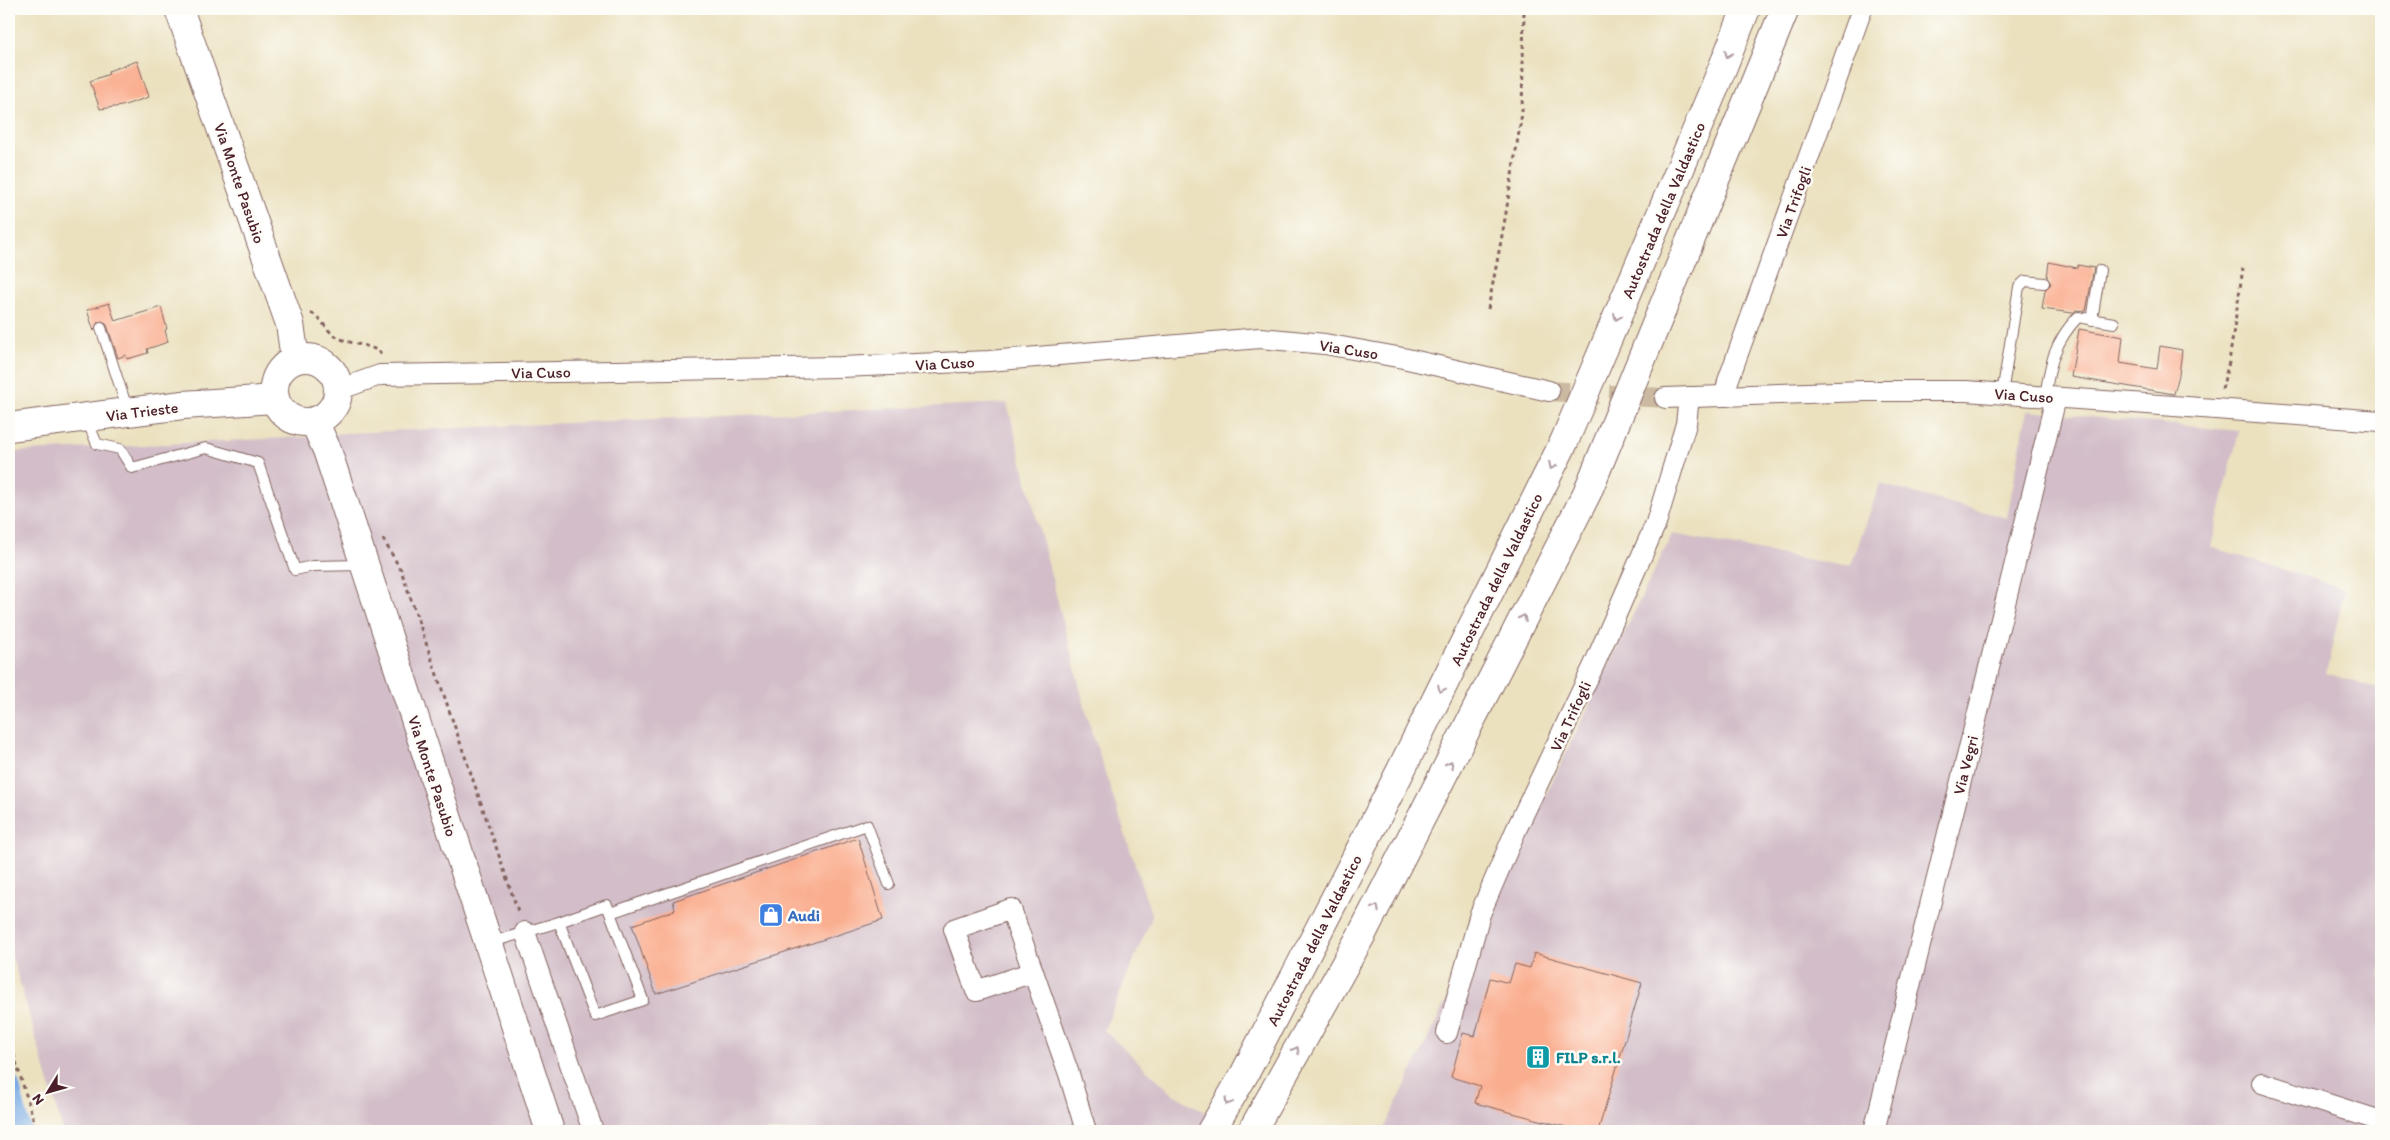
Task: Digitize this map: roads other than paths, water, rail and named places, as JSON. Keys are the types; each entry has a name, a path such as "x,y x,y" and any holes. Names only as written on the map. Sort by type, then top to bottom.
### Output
{"main road":[{"name":"Via Monte Pasubio","path":"179,9 290,324 295,359"},
{"name":"Autostrada della Valdastico","path":"1211,1131 1245,1073 1396,779 1564,442 1746,9"},
{"path":"1252,1131 1371,917 1587,493 1785,9"},
{"path":"295,359 315,359 325,363 334,375 338,390 332,410 324,417 304,422 286,415 275,399 275,379 280,371 295,359"},
{"name":"Via Trieste","path":"9,427 183,405 275,399"},
{"name":"Via Monte Pasubio","path":"314,421 327,450 550,1131"}],"street":[{"name":"Via Trifogli","path":"1725,396 1728,381 1862,9"},
{"name":"Via Cuso","path":"338,390 380,374 841,367 989,361 1260,338 1325,344 1403,358 1549,391"},
{"name":"Via Cuso","path":"1665,398 1864,391 1966,391 2381,421"},
{"name":"Via Trifogli","path":"1447,1033 1480,914 1520,821 1594,665 1656,522 1686,424 1689,397"},
{"name":"Via Vegri","path":"1874,1131 2051,397"},
{"path":"1033,972 976,991 954,928 1011,909 1069,1074 1086,1131"},
{"path":"525,932 593,1131"},
{"path":"2262,1083 2381,1121"}],"lane":[{"path":"2092,320 2100,270"},
{"path":"2002,394 2016,296 2019,287 2025,281 2044,283"},
{"path":"2051,397 2051,358 2056,347 2078,317 2114,323"},
{"path":"102,328 128,412"},
{"path":"85,418 97,444 120,449 132,468 206,448 258,463 295,570 313,566 363,564"},
{"path":"610,913 867,825 890,884"},
{"path":"488,943 559,922 607,904 643,1000 595,1016 559,922"}],"waterway":[{"path":"9,1085 21,1131"}],"tunnel":[{"path":"1549,391 1665,398"}],"place":[{"name":"Audi","path":"771,915"},
{"name":"FILP s.r.l.","path":"1538,1057"}]}
